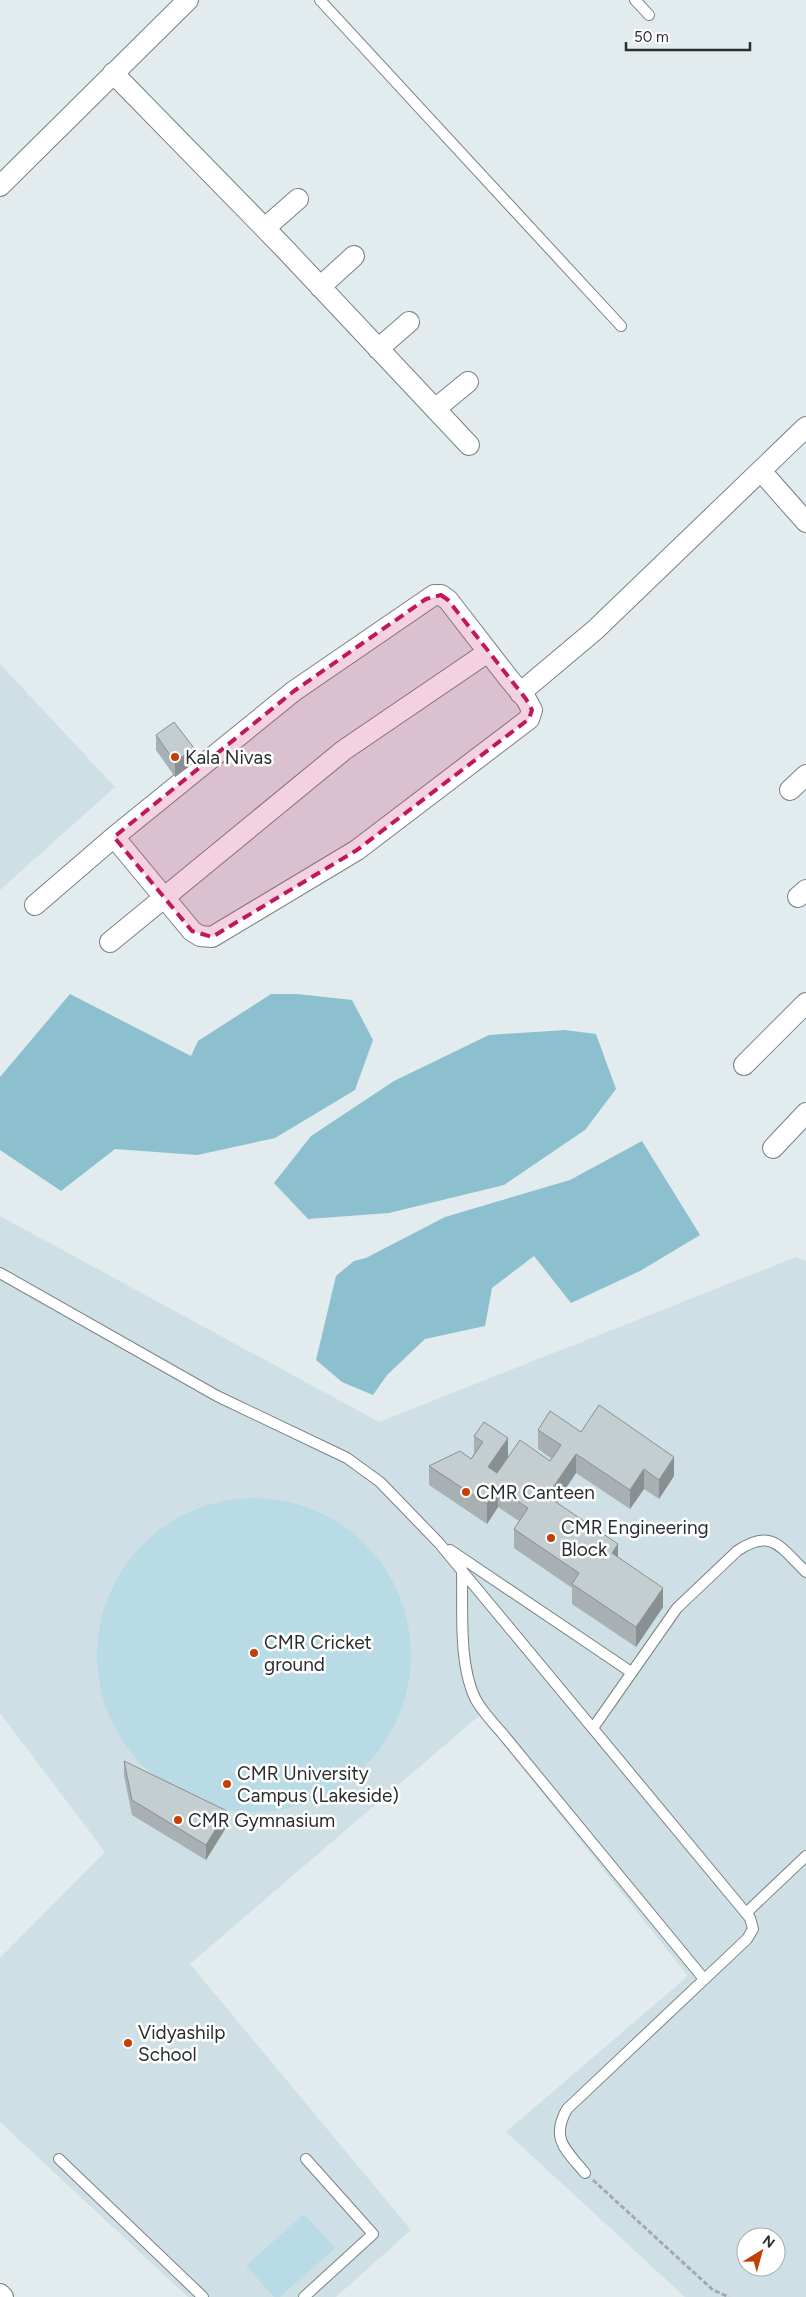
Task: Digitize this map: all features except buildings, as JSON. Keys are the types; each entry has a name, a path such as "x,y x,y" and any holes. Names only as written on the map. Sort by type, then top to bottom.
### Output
{"street":[{"path":"0,186 188,0"},
{"path":"113,73 265,228 469,445"},
{"path":"265,228 298,198"},
{"path":"320,288 354,256"},
{"path":"378,349 410,322"},
{"path":"435,409 468,382"},
{"path":"520,693 595,630 806,427"},
{"path":"761,471 806,522"},
{"path":"35,905 114,837 294,691 434,595 441,595 448,600 526,699 532,710 529,719 357,850 212,937 200,936 192,931 114,837"},
{"path":"110,942 344,750 488,652"},
{"path":"790,790 806,776"},
{"path":"744,1065 806,1003"},
{"path":"773,1148 806,1113"}],"lane":[{"path":"320,0 621,326"},
{"path":"635,0 649,15"},
{"path":"0,1273 217,1396 347,1458 380,1482 440,1543 746,1913 752,1923 753,1929 751,1934 567,2109 560,2121 558,2133 564,2147 585,2173"},
{"path":"593,1728 677,1608 748,1544 762,1539 775,1541 806,1572"},
{"path":"440,1543 631,1672"},
{"path":"462,1570 466,1664 476,1699 704,1979"},
{"path":"746,1913 806,1856"},
{"path":"59,2159 203,2297"},
{"path":"304,2297 373,2234 306,2159"}],"path":[{"path":"585,2173 713,2290 728,2297"}],"highlighted area":[{"path":"441,595 448,600 526,699 532,710 529,719 357,850 212,937 192,931 114,837 294,691 426,599"}],"shaded area":[{"path":"0,664 115,787 0,890"},
{"path":"70,994 191,1056 198,1041 271,994 297,994 352,1000 373,1040 355,1090 275,1138 197,1155 115,1149 61,1191 0,1150 0,1077"},
{"path":"565,1030 596,1034 616,1089 585,1130 504,1185 389,1213 308,1219 274,1183 311,1136 394,1081 489,1035"},
{"path":"642,1141 700,1235 640,1271 571,1303 534,1256 492,1288 485,1326 425,1339 387,1375 373,1395 342,1382 316,1360 336,1276 354,1261 366,1258 445,1217 570,1180"},
{"name":"CMR University Campus (Lakeside)","path":"0,1216 379,1422 796,1257 806,1261 806,2297 685,2297 506,2132 688,1976 480,1715 190,1964 411,2230 336,2297 188,2297 0,2122 0,1958 105,1852 0,1713"},
{"name":"CMR Cricket ground","path":"239,1498 269,1498 300,1504 328,1516 354,1533 376,1555 393,1581 405,1609 411,1640 411,1670 405,1701 393,1729 376,1755 354,1777 328,1794 300,1806 269,1812 239,1812 208,1806 180,1794 154,1777 132,1755 115,1729 103,1701 97,1670 97,1640 103,1609 115,1581 132,1555 154,1533 180,1516 208,1504"},
{"path":"304,2214 335,2248 280,2297 274,2297 246,2266"}],"place":[{"name":"Kala Nivas","path":"175,757"},
{"name":"CMR Canteen","path":"466,1492"},
{"name":"CMR Engineering Block","path":"551,1538"},
{"name":"CMR Cricket ground","path":"254,1653"},
{"name":"CMR University Campus (Lakeside)","path":"227,1784"},
{"name":"CMR Gymnasium","path":"178,1820"},
{"name":"Vidyashilp School","path":"128,2043"}]}
